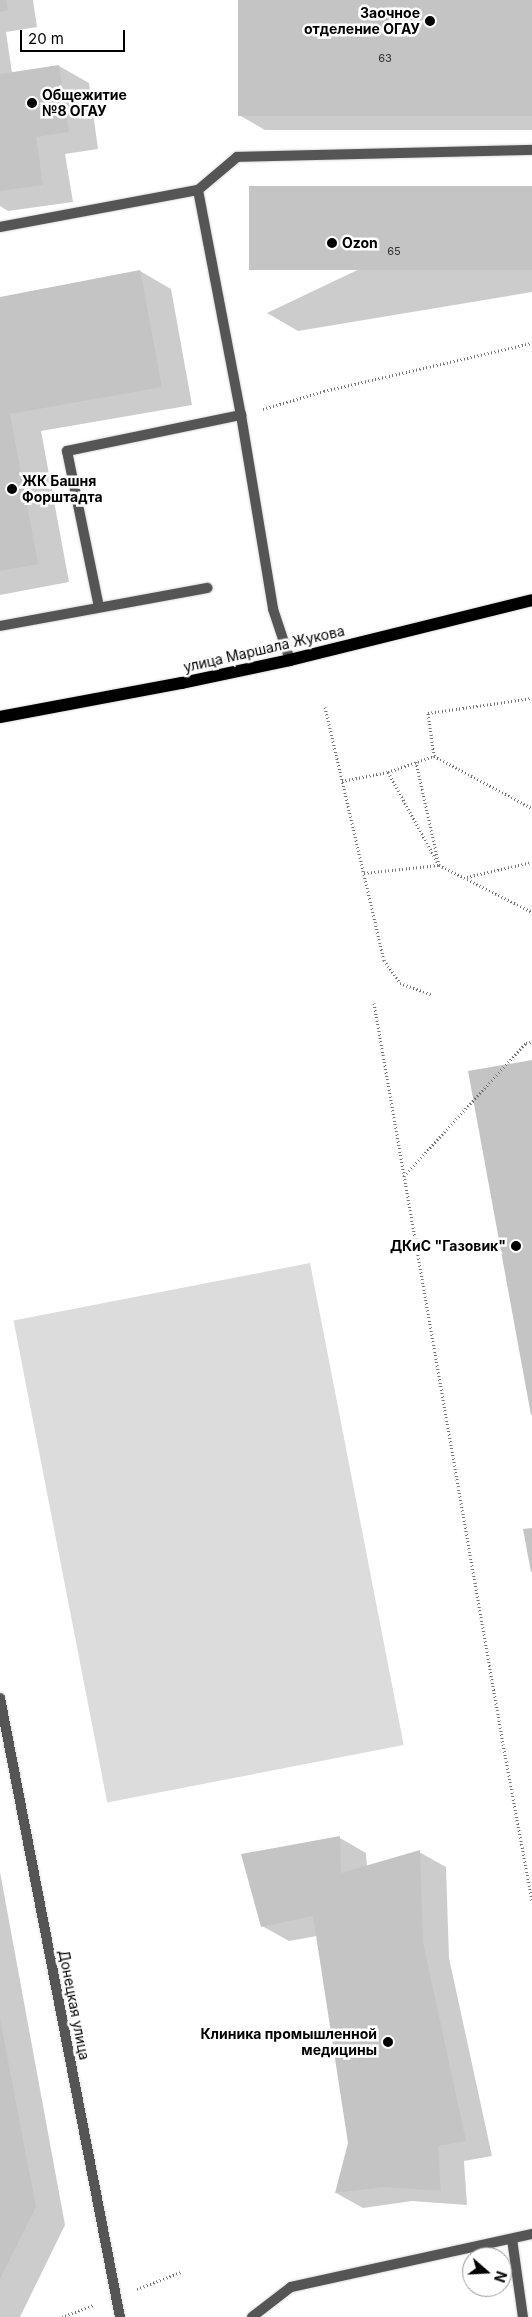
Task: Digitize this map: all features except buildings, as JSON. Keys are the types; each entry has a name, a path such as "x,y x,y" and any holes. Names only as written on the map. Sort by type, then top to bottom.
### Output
{"main road":[{"name":"улица Маршала Жукова","path":"0,717 290,660 532,600"}],"street":[{"path":"0,227 198,190 237,157 532,150"},
{"path":"198,190 241,415 273,609 290,660"},
{"path":"99,607 68,451 241,415"},
{"path":"0,626 208,588"},
{"name":"Донецкая улица","path":"0,1698 120,2317"},
{"path":"252,2317 291,2287 532,2234"},
{"path":"512,2239 523,2317"}],"path":[{"path":"241,415 324,391 532,342"},
{"path":"434,756 428,713 532,698"},
{"path":"325,707 384,960 400,983 431,994"},
{"path":"342,781 388,772 434,756 532,808"},
{"path":"416,762 439,865"},
{"path":"388,772 439,865"},
{"path":"467,878 532,862"},
{"path":"364,873 439,865 532,912"},
{"path":"374,1003 532,1900"},
{"path":"404,1176 526,1043 532,1042"}],"shaded area":[{"path":"310,1263 404,1745 107,1803 14,1321"}],"place":[{"name":"Заочное отделение ОГАУ","path":"430,21"},
{"name":"Общежитие №8 ОГАУ","path":"32,103"},
{"name":"Ozon","path":"332,243"},
{"name":"ЖК Башня Форштадта","path":"12,489"},
{"name":"ДКиC \"Газовик\"","path":"516,1246"},
{"name":"Клиника промышленной медицины","path":"388,2042"}]}
